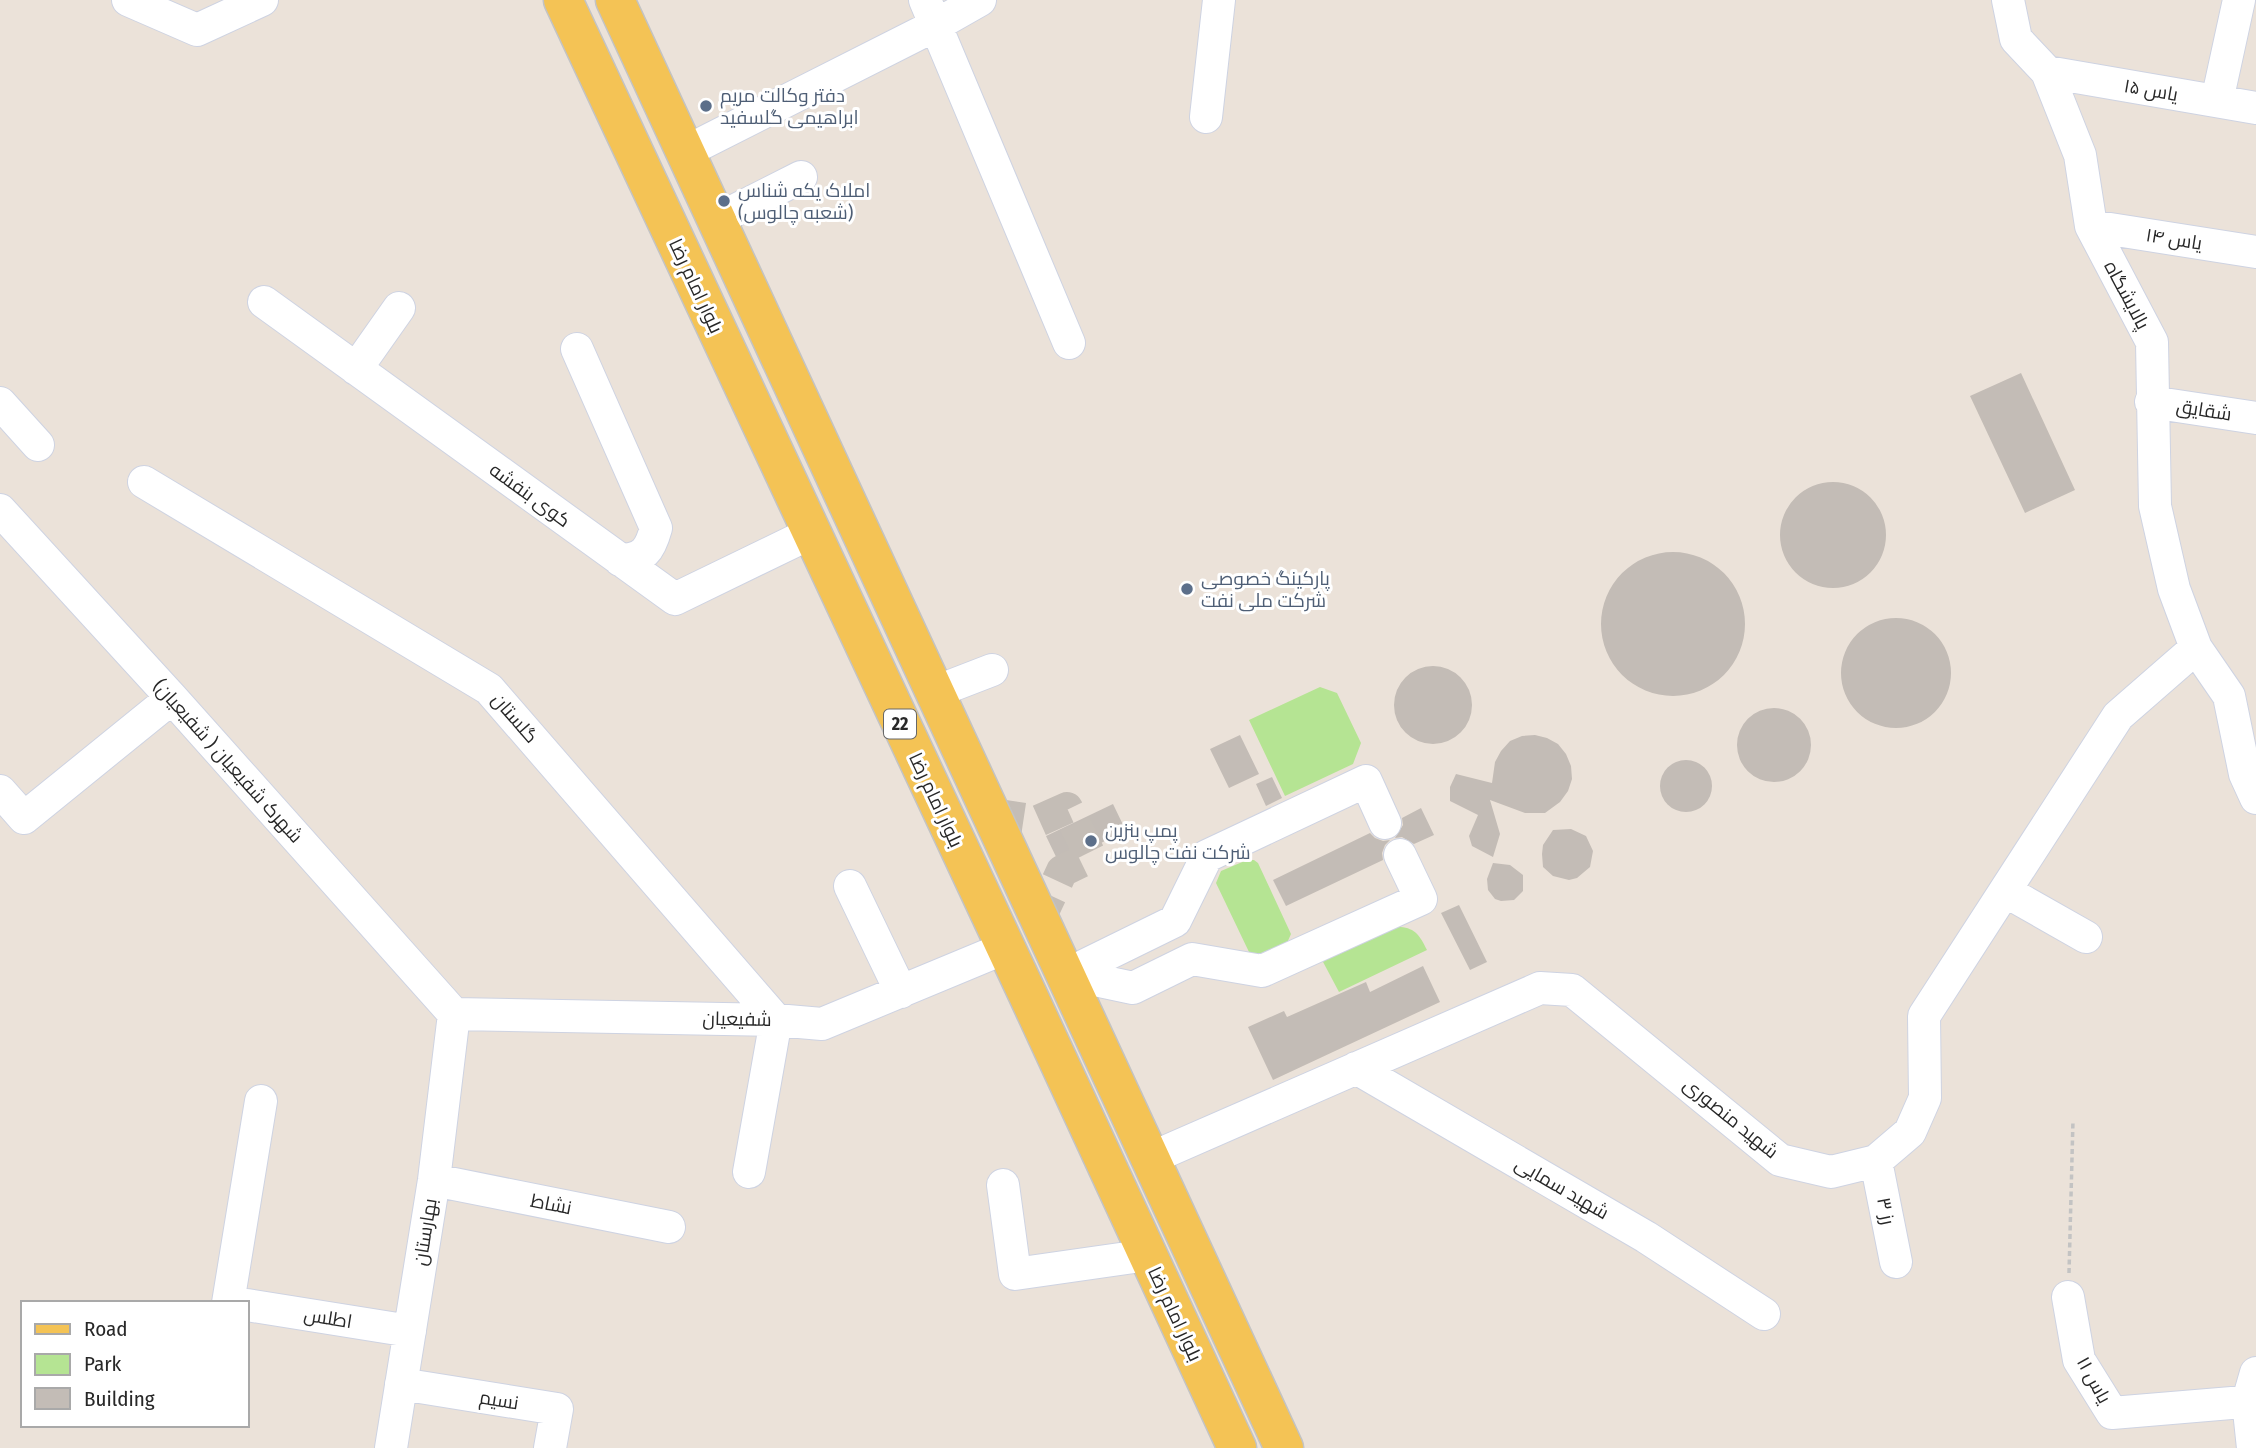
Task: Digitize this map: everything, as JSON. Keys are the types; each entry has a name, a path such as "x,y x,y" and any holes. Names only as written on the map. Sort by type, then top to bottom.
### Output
{"main road":[{"name":"بلوار امام رضا","path":"564,0 1237,1448"},
{"path":"615,0 1284,1448"},
{"path":"894,712 935,692"},
{"path":"1027,993 1067,974"}],"street":[{"path":"128,0 197,30 262,0"},
{"path":"685,152 931,13 980,0"},
{"path":"1206,117 1219,0"},
{"name":"پالایشگاه","path":"2008,0 2016,39 2046,72 2080,155 2091,226 2152,342 2155,506 2174,589 2196,648 2229,696 2245,774 2256,798"},
{"path":"2217,101 2239,0"},
{"path":"931,13 1069,343"},
{"name":"یاس ۱۵","path":"2046,72 2256,108"},
{"path":"716,220 801,177"},
{"name":"یاس ۱۴","path":"2091,226 2256,252"},
{"name":"کوی بنفشه","path":"264,302 675,598 811,533"},
{"path":"356,369 399,308"},
{"path":"577,349 656,528 651,546 635,559 620,560"},
{"path":"0,402 38,445"},
{"name":"شقایق","path":"2151,402 2256,418"},
{"name":"گلستان","path":"145,482 489,689 776,1020"},
{"name":"شهرک شفیعیان ( شفیعیان)","path":"0,510 454,1014"},
{"name":"شهید منصوری","path":"1151,1158 1540,988 1572,989 1780,1160 1831,1172 1875,1161 1910,1132 1925,1098 1924,1016 2118,716 2196,648"},
{"path":"935,692 992,670"},
{"path":"0,791 24,818 172,698"},
{"path":"1067,974 1175,921 1207,856 1366,781 1385,823"},
{"path":"1067,974 1133,988 1192,959 1262,971 1421,899 1400,855"},
{"path":"850,886 901,992"},
{"path":"2005,891 2086,937"},
{"name":"شفیعیان","path":"454,1014 776,1020 822,1024 1005,948"},
{"name":"بهارستان","path":"391,1448 433,1180 454,1014"},
{"path":"749,1172 776,1020"},
{"name":"شهید سمایی","path":"1356,1068 1646,1237 1764,1314"},
{"path":"228,1301 261,1101"},
{"name":"رز ۳","path":"1875,1161 1896,1262"},
{"name":"نشاط","path":"433,1180 669,1227"},
{"path":"1003,1185 1015,1274 1148,1255"},
{"name":"یاس ۱۱","path":"2068,1297 2079,1360 2112,1413 2253,1391"},
{"name":"اطلس","path":"248,1306 410,1331"},
{"name":"نسیم","path":"401,1384 557,1409 550,1448"},
{"path":"2253,1391 2253,1448"}],"path":[{"path":"2068,1297 2073,1120"}],"green space":[{"path":"1320,687 1337,693 1361,743 1353,764 1285,796 1249,720"},
{"path":"1247,860 1258,863 1291,934 1287,943 1263,954 1249,952 1216,883 1221,871"},
{"path":"1394,927 1415,932 1427,950 1339,992 1322,960"}],"building":[{"path":"2021,373 2075,490 2025,513 1970,396"},
{"path":"1833,482 1853,486 1871,497 1882,515 1886,535 1882,555 1871,573 1853,584 1833,588 1813,584 1795,573 1784,555 1780,535 1784,515 1795,497 1813,486"},
{"path":"1673,552 1700,558 1724,573 1739,597 1745,624 1739,651 1724,675 1700,690 1673,696 1646,690 1622,675 1607,651 1601,624 1607,597 1622,573 1646,558"},
{"path":"1896,618 1917,623 1935,634 1946,652 1951,673 1946,694 1935,712 1917,723 1896,728 1875,723 1857,712 1846,694 1841,673 1846,652 1857,634 1875,623"},
{"path":"1433,666 1448,669 1465,683 1472,705 1469,720 1455,737 1433,744 1418,741 1401,727 1394,705 1397,690 1411,673"},
{"path":"1767,708 1781,708 1795,714 1805,724 1811,745 1805,766 1795,776 1781,782 1767,782 1753,776 1743,766 1737,752 1737,738 1743,724 1753,714"},
{"path":"1240,735 1259,774 1229,788 1210,749"},
{"path":"1535,735 1558,744 1566,754 1572,779 1568,791 1560,802 1545,813 1525,813 1490,800 1500,834 1493,857 1472,846 1469,836 1478,815 1450,801 1450,787 1456,774 1492,783 1495,762 1501,751 1510,741"},
{"path":"1686,760 1696,762 1704,768 1710,776 1710,796 1704,804 1696,810 1686,812 1676,810 1668,804 1662,796 1660,786 1662,776 1668,768 1676,762"},
{"path":"1272,777 1282,798 1266,806 1256,784"},
{"path":"1113,804 1126,831 1059,863 1046,836"},
{"path":"1421,808 1434,835 1414,844 1402,837 1395,838 1403,825 1402,818"},
{"path":"1571,829 1586,836 1593,851 1590,867 1577,878 1569,880 1553,876 1543,867 1542,854 1543,845 1553,830"},
{"path":"1370,833 1383,841 1390,840 1382,853 1383,860 1286,906 1273,880"},
{"path":"1493,863 1510,865 1523,875 1523,891 1514,900 1495,899 1488,890 1487,879"},
{"path":"1459,905 1487,962 1470,970 1441,913"},
{"path":"1423,966 1440,1002 1273,1080 1248,1027 1284,1011 1287,1017 1366,982 1370,992"}],"tunnel":[{"path":"992,814 1038,821 1067,808 1091,857 1062,871 1041,916"}],"place":[{"name":"دفتر وکالت مریم ابراهیمی گلسفید","path":"706,106"},
{"name":"املاک یکه شناس (شعبه چالوس)","path":"724,201"},
{"name":"پارکینگ خصوصی شرکت ملی نفت","path":"1187,589"},
{"name":"پمپ بنزین شرکت نفت چالوس","path":"1091,841"}]}
